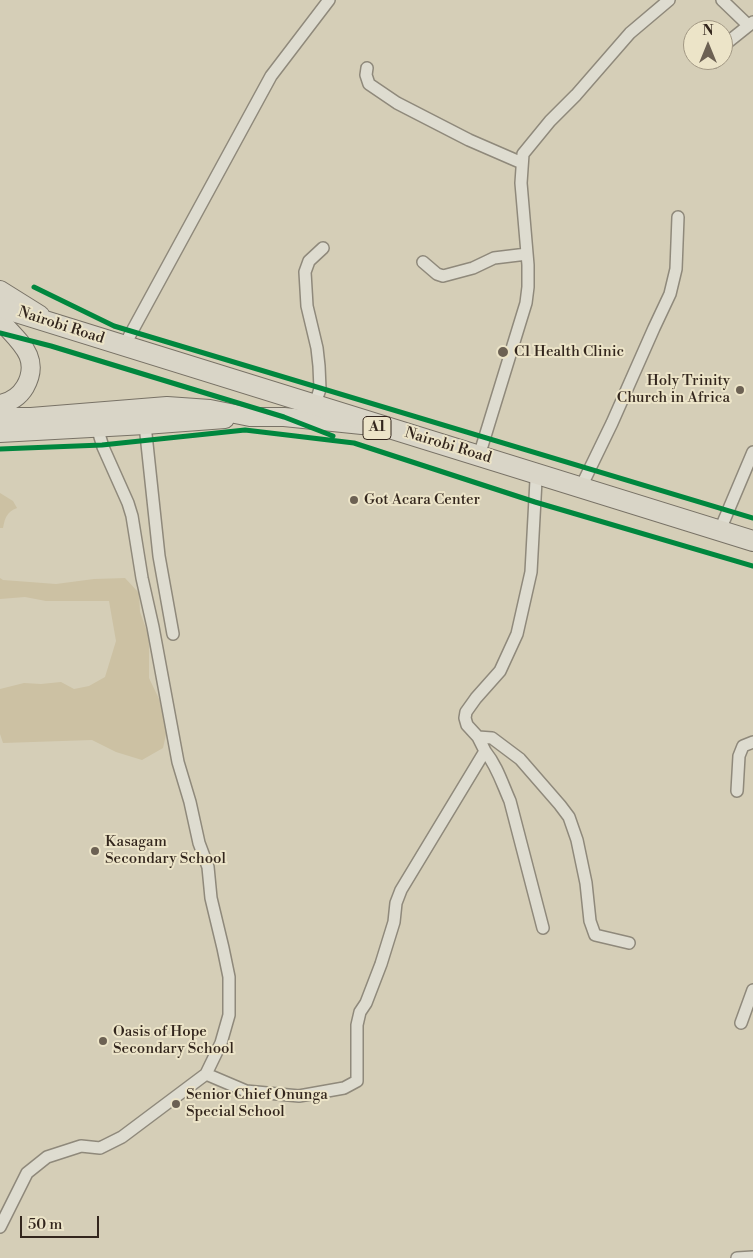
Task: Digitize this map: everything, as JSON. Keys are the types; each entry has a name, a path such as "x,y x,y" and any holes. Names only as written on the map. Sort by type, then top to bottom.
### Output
{"highway":[{"name":"Nairobi Road","path":"0,307 753,541"},
{"name":"Nairobi Road","path":"0,313 282,402 367,425 536,480 753,546"}],"main road":[{"path":"0,290 51,322"},
{"path":"0,320 22,344 28,353 32,366 30,378 23,390 7,402"},
{"path":"0,417 31,417 167,406 210,409 250,417"},
{"path":"0,433 250,417 284,417 367,425"}],"street":[{"path":"124,346 271,76 329,0"},
{"path":"479,456 526,303 528,287 521,201 522,163 525,151 550,120 576,95 630,33 669,0"},
{"path":"722,0 751,24 733,38"},
{"path":"367,68 366,75 369,84 397,103 469,140 522,163"},
{"path":"581,487 612,424 670,294 676,269 678,217"},
{"path":"315,404 320,388 319,366 317,348 307,306 305,272 309,262 323,248"},
{"path":"423,262 437,274 443,276 474,268 494,258 526,254"},
{"path":"145,425 159,556 173,634"},
{"path":"0,1227 27,1173 47,1157 81,1146 100,1148 114,1141 129,1132 206,1074 221,1043 229,1015 229,978 224,948 211,898 208,867 198,842 190,802 178,762 153,626 142,578 132,516 103,447 97,427"},
{"path":"720,530 753,452"},
{"path":"536,480 531,572 517,634 500,671 476,698 466,712 465,718 467,725 478,737 492,760 510,801 543,928"},
{"path":"478,737 492,738 502,744 520,759 560,805 568,817 577,840 586,883 590,921 595,935 629,943"},
{"path":"737,791 739,756 743,746 753,742"},
{"path":"206,1074 246,1091 299,1096 344,1088 357,1081 357,1026 360,1012 366,1003 381,964 394,922 396,903 436,830 485,751"},
{"path":"741,1023 753,990"},
{"path":"737,1258 753,1257"}],"shaded area":[{"path":"0,493 13,501 17,508 7,515 3,528 0,528"},
{"path":"0,578 3,580 56,584 94,579 125,578 139,593 140,612 149,637 149,678 159,699 167,730 163,748 142,760 116,752 92,740 3,743 0,734 0,689 24,683 61,682 74,689 89,686 105,677 116,641 109,601 46,601 25,597 0,599"}],"cycle path":[{"path":"34,287 114,326 753,518"},
{"path":"0,333 51,346 284,417 333,436"},
{"path":"0,449 102,445 245,430 354,443 535,502 753,566"}],"place":[{"name":"C1 Health Clinic","path":"503,352"},
{"name":"Holy Trinity Church in Africa","path":"740,390"},
{"name":"Got Acara Center","path":"354,500"},
{"name":"Kasagam Secondary School","path":"95,851"},
{"name":"Oasis of Hope Secondary School","path":"103,1041"},
{"name":"Senior Chief Onunga Special School","path":"176,1104"}]}
